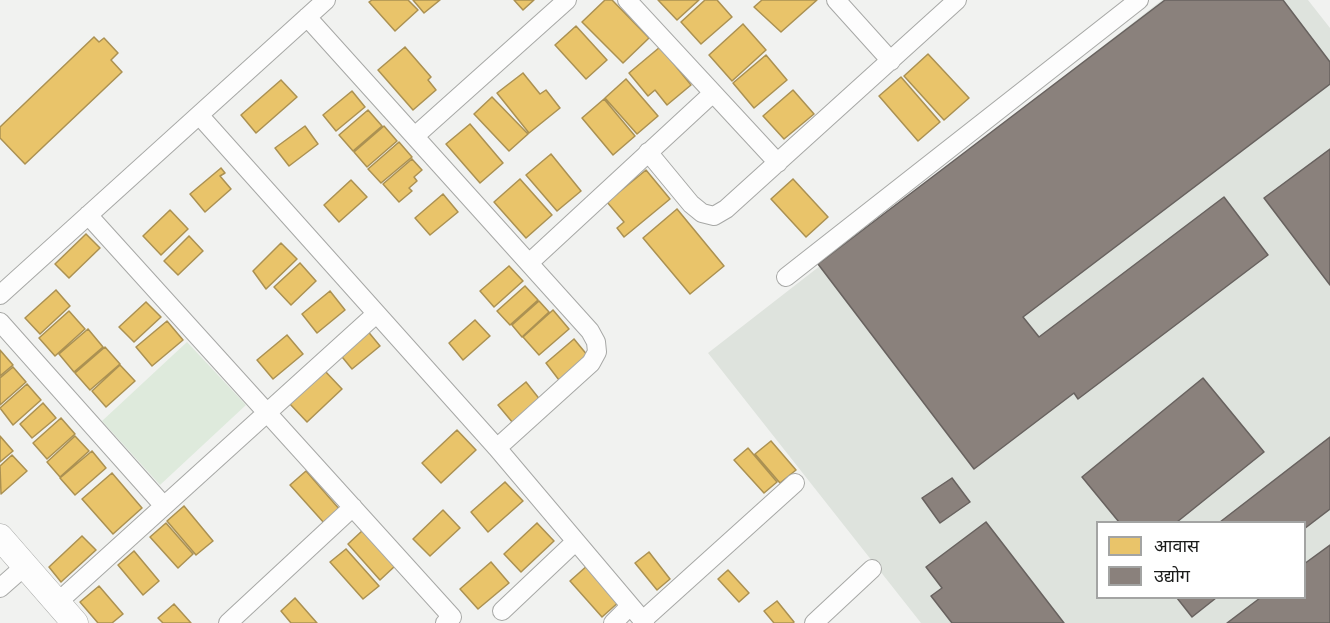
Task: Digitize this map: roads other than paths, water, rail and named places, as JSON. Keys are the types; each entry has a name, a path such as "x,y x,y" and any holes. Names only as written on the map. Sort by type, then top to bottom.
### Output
{"street":[{"path":"0,295 326,0"},
{"path":"415,136 567,0"},
{"path":"627,0 778,163"},
{"path":"836,0 891,61"},
{"path":"648,153 691,204 702,213 714,216 726,209 778,163 957,0"},
{"path":"786,277 1138,0"},
{"path":"307,17 590,331 597,352 591,363 497,448"},
{"path":"529,263 713,93"},
{"path":"199,115 497,448 644,622 795,483"},
{"path":"88,215 452,617 444,623"},
{"path":"58,602 376,314"},
{"path":"0,322 164,506"},
{"path":"228,623 352,507"},
{"path":"0,537 75,623"},
{"path":"502,611 575,542"},
{"path":"0,588 26,566"},
{"path":"814,623 872,569"},
{"path":"613,623 630,606"}]}
